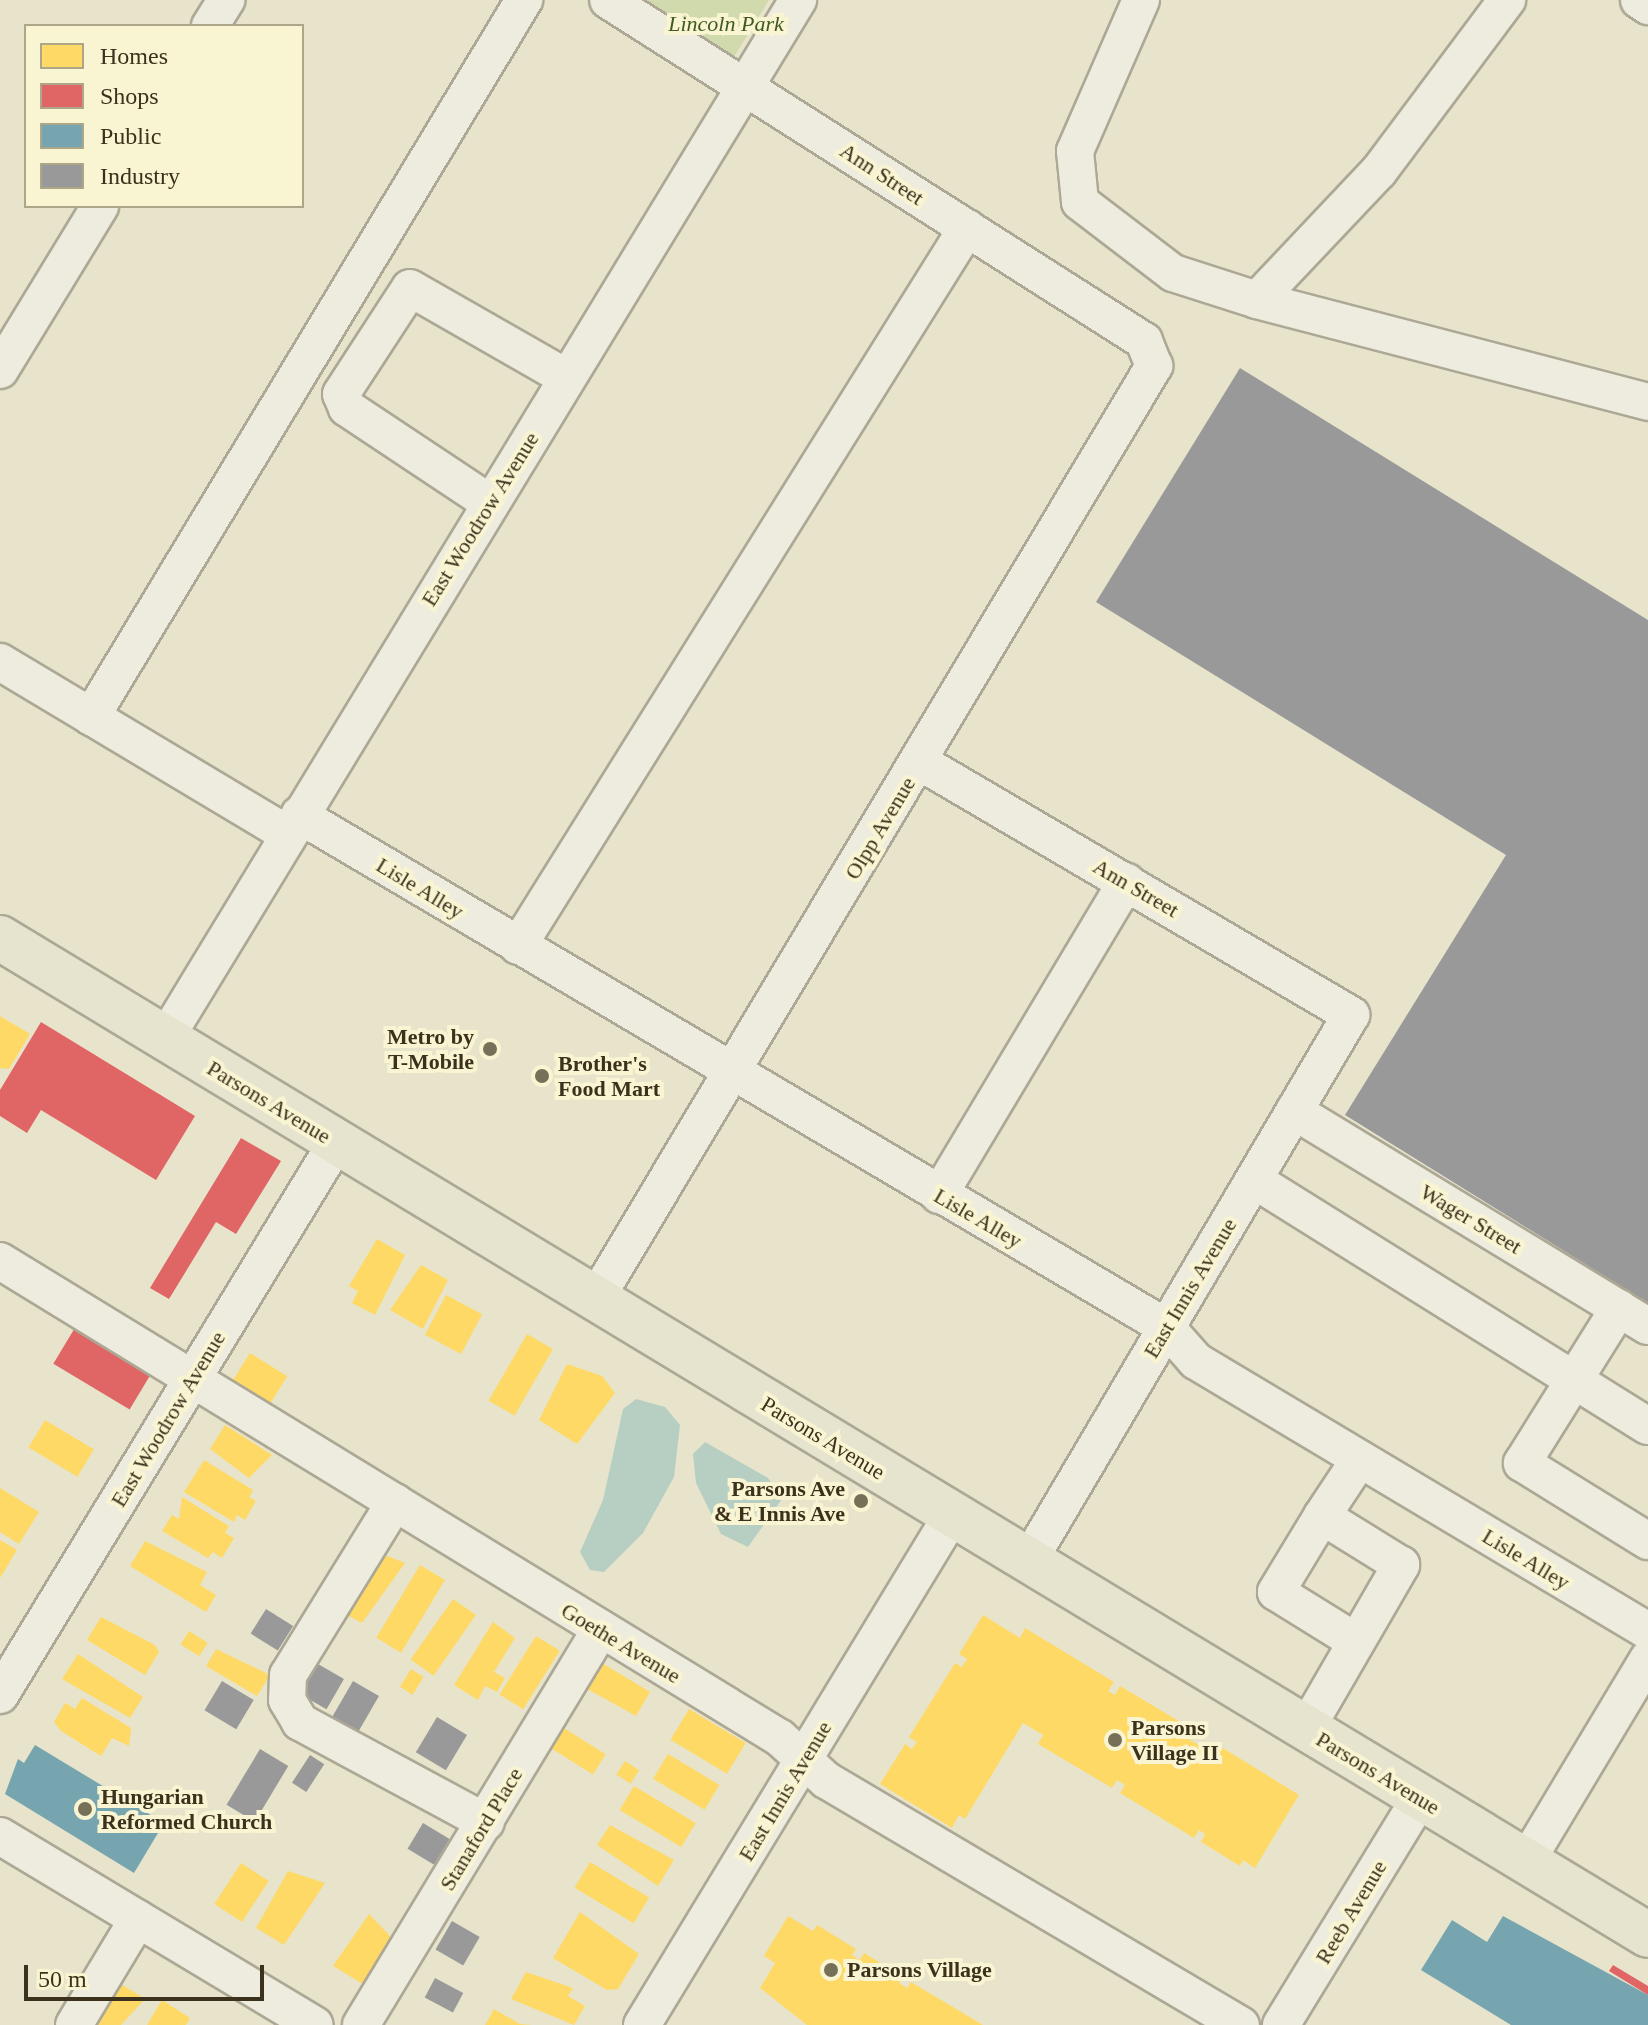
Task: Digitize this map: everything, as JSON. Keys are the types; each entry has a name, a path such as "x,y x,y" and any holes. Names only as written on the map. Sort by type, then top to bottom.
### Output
{"main road":[{"name":"Parsons Avenue","path":"0,938 1648,1935"}],"street":[{"path":"211,24 226,0"},
{"path":"91,717 524,0"},
{"name":"Ann Street","path":"608,0 1144,341 1152,354"},
{"name":"East Woodrow Avenue","path":"165,1039 293,824 798,0"},
{"path":"1141,0 1075,151 1080,202 1173,273 1257,300 1648,402"},
{"path":"1257,300 1379,171 1507,0"},
{"path":"1639,0 1648,6"},
{"path":"0,370 99,208"},
{"path":"518,946 967,228"},
{"path":"490,503 347,408 341,394 410,288 567,378"},
{"name":"Olpp Avenue","path":"595,1300 1150,377 1152,354"},
{"name":"Lisle Alley","path":"0,662 91,717 518,946 1166,1327 1196,1361 1648,1631"},
{"name":"Ann Street","path":"920,762 1351,1015"},
{"path":"939,1195 1126,882"},
{"name":"East Innis Avenue","path":"1028,1562 1351,1015"},
{"name":"Wager Street","path":"1294,1111 1633,1317"},
{"name":"East Woodrow Avenue","path":"0,1695 336,1143"},
{"path":"1254,1180 1648,1426"},
{"name":"Goethe Avenue","path":"0,1261 395,1502 804,1760 826,1780 1241,2025"},
{"path":"1633,1317 1574,1378 1522,1463 1648,1541"},
{"path":"1355,1641 1276,1592 1359,1460"},
{"path":"395,1502 288,1675 287,1700 300,1722 486,1822"},
{"name":"East Innis Avenue","path":"642,2025 952,1515"},
{"path":"1306,1729 1401,1565 1322,1516"},
{"name":"Stanaford Place","path":"361,2025 600,1631"},
{"path":"1526,1862 1648,1659"},
{"name":"Reeb Avenue","path":"1281,2025 1420,1798"},
{"path":"0,1836 315,2025"},
{"path":"74,2025 138,1919"}],"green space":[{"name":"Lincoln Park","path":"643,0 769,0 734,57"}],"shaded area":[{"path":"636,1399 665,1407 680,1425 674,1477 643,1533 604,1572 590,1570 580,1552 603,1500 623,1409"},
{"path":"705,1442 768,1478 782,1499 748,1547 721,1534 696,1483 693,1454"}],"building: Homes":[{"path":"0,1016 30,1034 9,1069 0,1068"},
{"path":"377,1239 405,1255 375,1315 352,1303 358,1291 349,1286"},
{"path":"421,1265 448,1280 423,1329 390,1310"},
{"path":"446,1295 482,1314 461,1354 425,1335"},
{"path":"527,1334 553,1349 514,1416 488,1401"},
{"path":"250,1353 287,1376 266,1411 228,1388"},
{"path":"567,1364 602,1376 615,1393 577,1444 539,1420"},
{"path":"45,1420 94,1449 77,1477 29,1447"},
{"path":"225,1425 272,1455 249,1478 210,1449"},
{"path":"204,1460 253,1490 249,1497 256,1501 245,1520 237,1515 234,1522 184,1492"},
{"path":"0,1488 39,1512 19,1544 0,1532"},
{"path":"182,1497 229,1526 225,1533 234,1538 222,1558 213,1552 208,1558 162,1531 172,1515 179,1519"},
{"path":"0,1540 17,1550 0,1578"},
{"path":"145,1541 207,1572 200,1585 216,1595 206,1612 130,1566"},
{"path":"377,1552 405,1563 362,1623 341,1612"},
{"path":"420,1565 445,1580 401,1653 376,1638"},
{"path":"453,1599 476,1615 433,1676 411,1660"},
{"name":"Parsons Village II","path":"983,1615 1020,1638 1025,1628 1114,1682 1108,1691 1115,1695 1120,1686 1194,1730 1189,1739 1208,1751 1213,1742 1299,1795 1255,1868 1243,1860 1240,1866 1201,1842 1205,1834 1199,1830 1194,1838 1120,1793 1125,1785 1117,1780 1112,1788 1038,1744 1043,1735 1023,1723 965,1819 959,1815 952,1828 880,1784 905,1744 912,1749 917,1742 909,1737 955,1663 962,1667 967,1659 959,1654"},
{"path":"101,1617 155,1645 159,1652 145,1675 87,1640"},
{"path":"493,1622 515,1638 494,1672 505,1678 497,1692 485,1686 478,1700 454,1685"},
{"path":"189,1631 208,1643 199,1656 181,1645"},
{"path":"536,1636 560,1651 523,1709 499,1695"},
{"path":"216,1649 270,1675 257,1696 206,1666"},
{"path":"78,1654 143,1697 130,1718 62,1679"},
{"path":"602,1663 650,1692 636,1716 580,1685"},
{"path":"411,1669 424,1677 413,1695 400,1687"},
{"path":"82,1698 131,1728 129,1746 112,1738 101,1756 61,1731 54,1722 65,1703 75,1709"},
{"path":"689,1709 746,1743 727,1774 670,1740"},
{"path":"559,1725 606,1754 593,1774 546,1745"},
{"path":"668,1754 719,1785 704,1810 653,1779"},
{"path":"625,1761 639,1770 631,1784 616,1774"},
{"path":"634,1786 696,1823 681,1847 620,1810"},
{"path":"610,1825 674,1860 658,1886 597,1845"},
{"path":"590,1862 649,1898 634,1923 575,1888"},
{"path":"241,1863 269,1881 242,1922 214,1904"},
{"path":"288,1871 325,1883 284,1945 256,1928"},
{"path":"580,1912 639,1954 618,1989 607,1990 553,1958"},
{"path":"369,1914 393,1939 366,1986 333,1966"},
{"name":"Parsons Village","path":"788,1916 813,1931 817,1925 856,1949 852,1955 860,1960 864,1953 903,1977 899,1983 907,1988 911,1982 983,2025 807,2025 760,1988 775,1963 764,1956"},
{"path":"526,1972 573,1988 568,1996 585,2006 574,2025 511,1999"},
{"path":"116,1981 145,1999 121,2025 89,2025"},
{"path":"162,2000 190,2018 186,2025 147,2025"},
{"path":"494,2009 520,2024 532,2025 485,2025"}],"building: Shops":[{"path":"41,1022 195,1116 156,1180 41,1110 27,1133 0,1116 0,1090"},
{"path":"241,1138 281,1161 236,1234 216,1222 169,1299 150,1288"},
{"path":"76,1326 152,1372 130,1410 53,1364"},
{"path":"1613,1965 1648,1986 1648,1995 1609,1971"}],"building: Public":[{"name":"Hungarian Reformed Church","path":"35,1745 164,1823 134,1873 5,1794 18,1759 24,1763"},
{"path":"1503,1916 1648,1995 1648,2025 1511,2025 1421,1970 1452,1920 1487,1942"}],"building: Industry":[{"path":"1240,368 1648,620 1648,1303 1345,1115 1506,855 1096,602"},
{"path":"266,1609 293,1626 278,1651 251,1634"},
{"path":"318,1664 344,1679 326,1709 300,1694"},
{"path":"222,1681 254,1700 236,1729 204,1710"},
{"path":"353,1681 379,1696 358,1732 332,1717"},
{"path":"437,1717 467,1735 446,1770 416,1752"},
{"path":"260,1749 288,1766 255,1822 227,1805"},
{"path":"310,1755 324,1764 306,1792 292,1783"},
{"path":"423,1823 450,1839 434,1865 408,1849"},
{"path":"452,1921 480,1937 463,1966 436,1950"},
{"path":"435,1978 463,1993 453,2012 425,1997"}],"place":[{"name":"Metro by T-Mobile","path":"490,1049"},
{"name":"Brother's Food Mart","path":"542,1076"},
{"name":"Parsons Ave & E Innis Ave","path":"861,1501"},
{"name":"Parsons Village II","path":"1115,1740"},
{"name":"Hungarian Reformed Church","path":"85,1809"},
{"name":"Parsons Village","path":"831,1970"}]}
